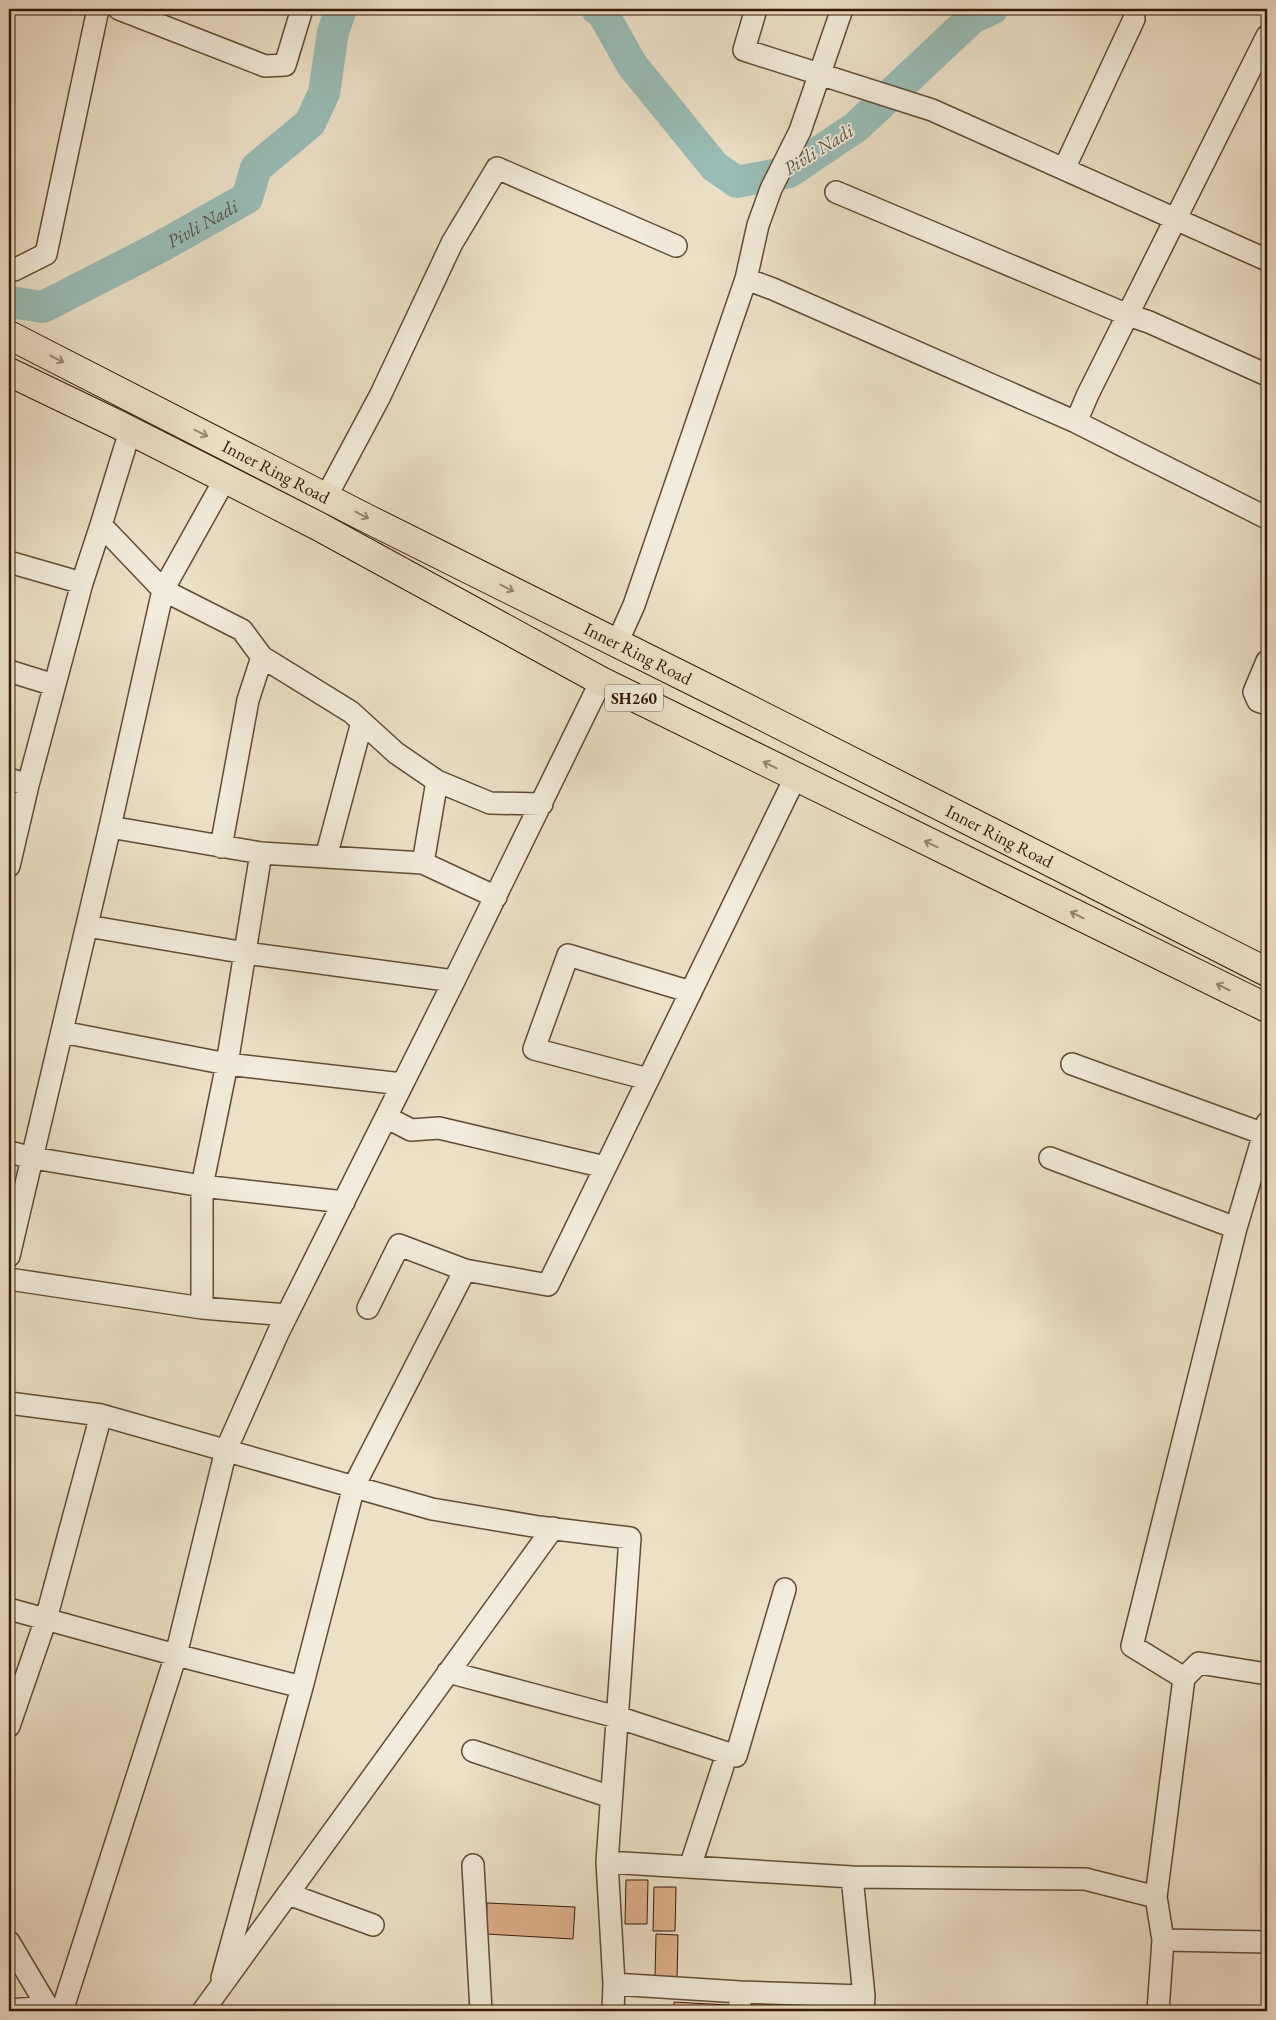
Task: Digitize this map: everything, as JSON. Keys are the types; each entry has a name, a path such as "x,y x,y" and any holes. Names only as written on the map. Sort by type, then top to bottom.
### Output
{"highway":[{"name":"Inner Ring Road","path":"11,336 1267,972"},
{"name":"Inner Ring Road","path":"10,378 130,431 318,526 600,681 1267,1008"}],"street":[{"path":"9,270 14,270 46,254 98,9"},
{"path":"119,9 265,66 285,64 302,9"},
{"path":"756,9 744,50 932,110 1267,260"},
{"path":"617,643 634,605 746,278 758,224 771,189 800,131 842,9"},
{"path":"1064,169 1134,19"},
{"path":"1076,422 1088,394 1267,36"},
{"path":"326,497 380,396 452,243 497,168 676,246"},
{"path":"836,192 1128,315 1149,322 1267,375"},
{"path":"746,278 773,288 1076,422 1267,518"},
{"path":"9,866 18,782 54,685 82,583 130,431"},
{"path":"9,1256 110,827 163,590 225,479"},
{"path":"100,525 163,590 242,630 262,658 350,712 396,753 437,781 490,803 542,804"},
{"path":"9,562 82,583"},
{"path":"221,847 248,700 262,658"},
{"path":"1267,661 1254,692 1258,701 1267,704"},
{"path":"9,671 54,685"},
{"path":"54,2010 176,1655 226,1450 287,1315 542,804 600,681"},
{"path":"326,858 362,722"},
{"path":"368,1308 399,1245 465,1270 548,1285 795,778"},
{"path":"423,863 437,781"},
{"path":"110,827 261,853 423,863 496,897"},
{"path":"202,1308 202,1186 227,1064 261,853"},
{"path":"87,926 246,953 454,981"},
{"path":"648,1079 534,1049 568,955 691,992"},
{"path":"62,1032 227,1064 402,1084"},
{"path":"1072,1064 1266,1128 1236,1228 1132,1646 1184,1678"},
{"path":"386,1117 411,1130 439,1128 605,1167"},
{"path":"9,1152 33,1158 202,1186 344,1202"},
{"path":"1050,1158 1236,1228"},
{"path":"218,1991 302,1687 354,1486 465,1270"},
{"path":"9,1278 202,1308 287,1315"},
{"path":"9,1403 101,1415 432,1508 553,1528 630,1538 607,1862 614,1984 613,2011"},
{"path":"9,1726 46,1619 101,1415"},
{"path":"203,2011 553,1528"},
{"path":"448,1672 617,1717 736,1756 785,1589"},
{"path":"9,1609 302,1687"},
{"path":"1158,2011 1163,1940 1156,1897 1184,1678 1199,1663 1267,1674"},
{"path":"473,1751 612,1797"},
{"path":"690,1867 724,1766"},
{"path":"607,1862 852,1877 1085,1879 1156,1897"},
{"path":"473,1864 481,2011"},
{"path":"614,1984 740,2002 864,2004 852,1877"},
{"path":"288,1894 373,1925"},
{"path":"1163,1940 1267,1942"},
{"path":"9,1942 54,2010"},
{"path":"9,2010 54,2010"}],"building":[{"path":"626,1880 648,1880 647,1924 625,1924"},
{"path":"654,1887 676,1887 675,1931 653,1931"},
{"path":"487,1903 575,1907 573,1939 486,1934"},
{"path":"656,1934 678,1935 677,1979 655,1978"},
{"path":"674,2002 728,2005 727,2011 674,2011"}],"waterway":[{"name":"Pivli Nadi","path":"9,302 43,307 160,247 247,198 256,168 310,123 324,93 333,32 341,9"},
{"name":"Pivli Nadi","path":"597,9 601,10 632,65 715,167 737,182 789,172 856,127 972,18 992,9"}]}
